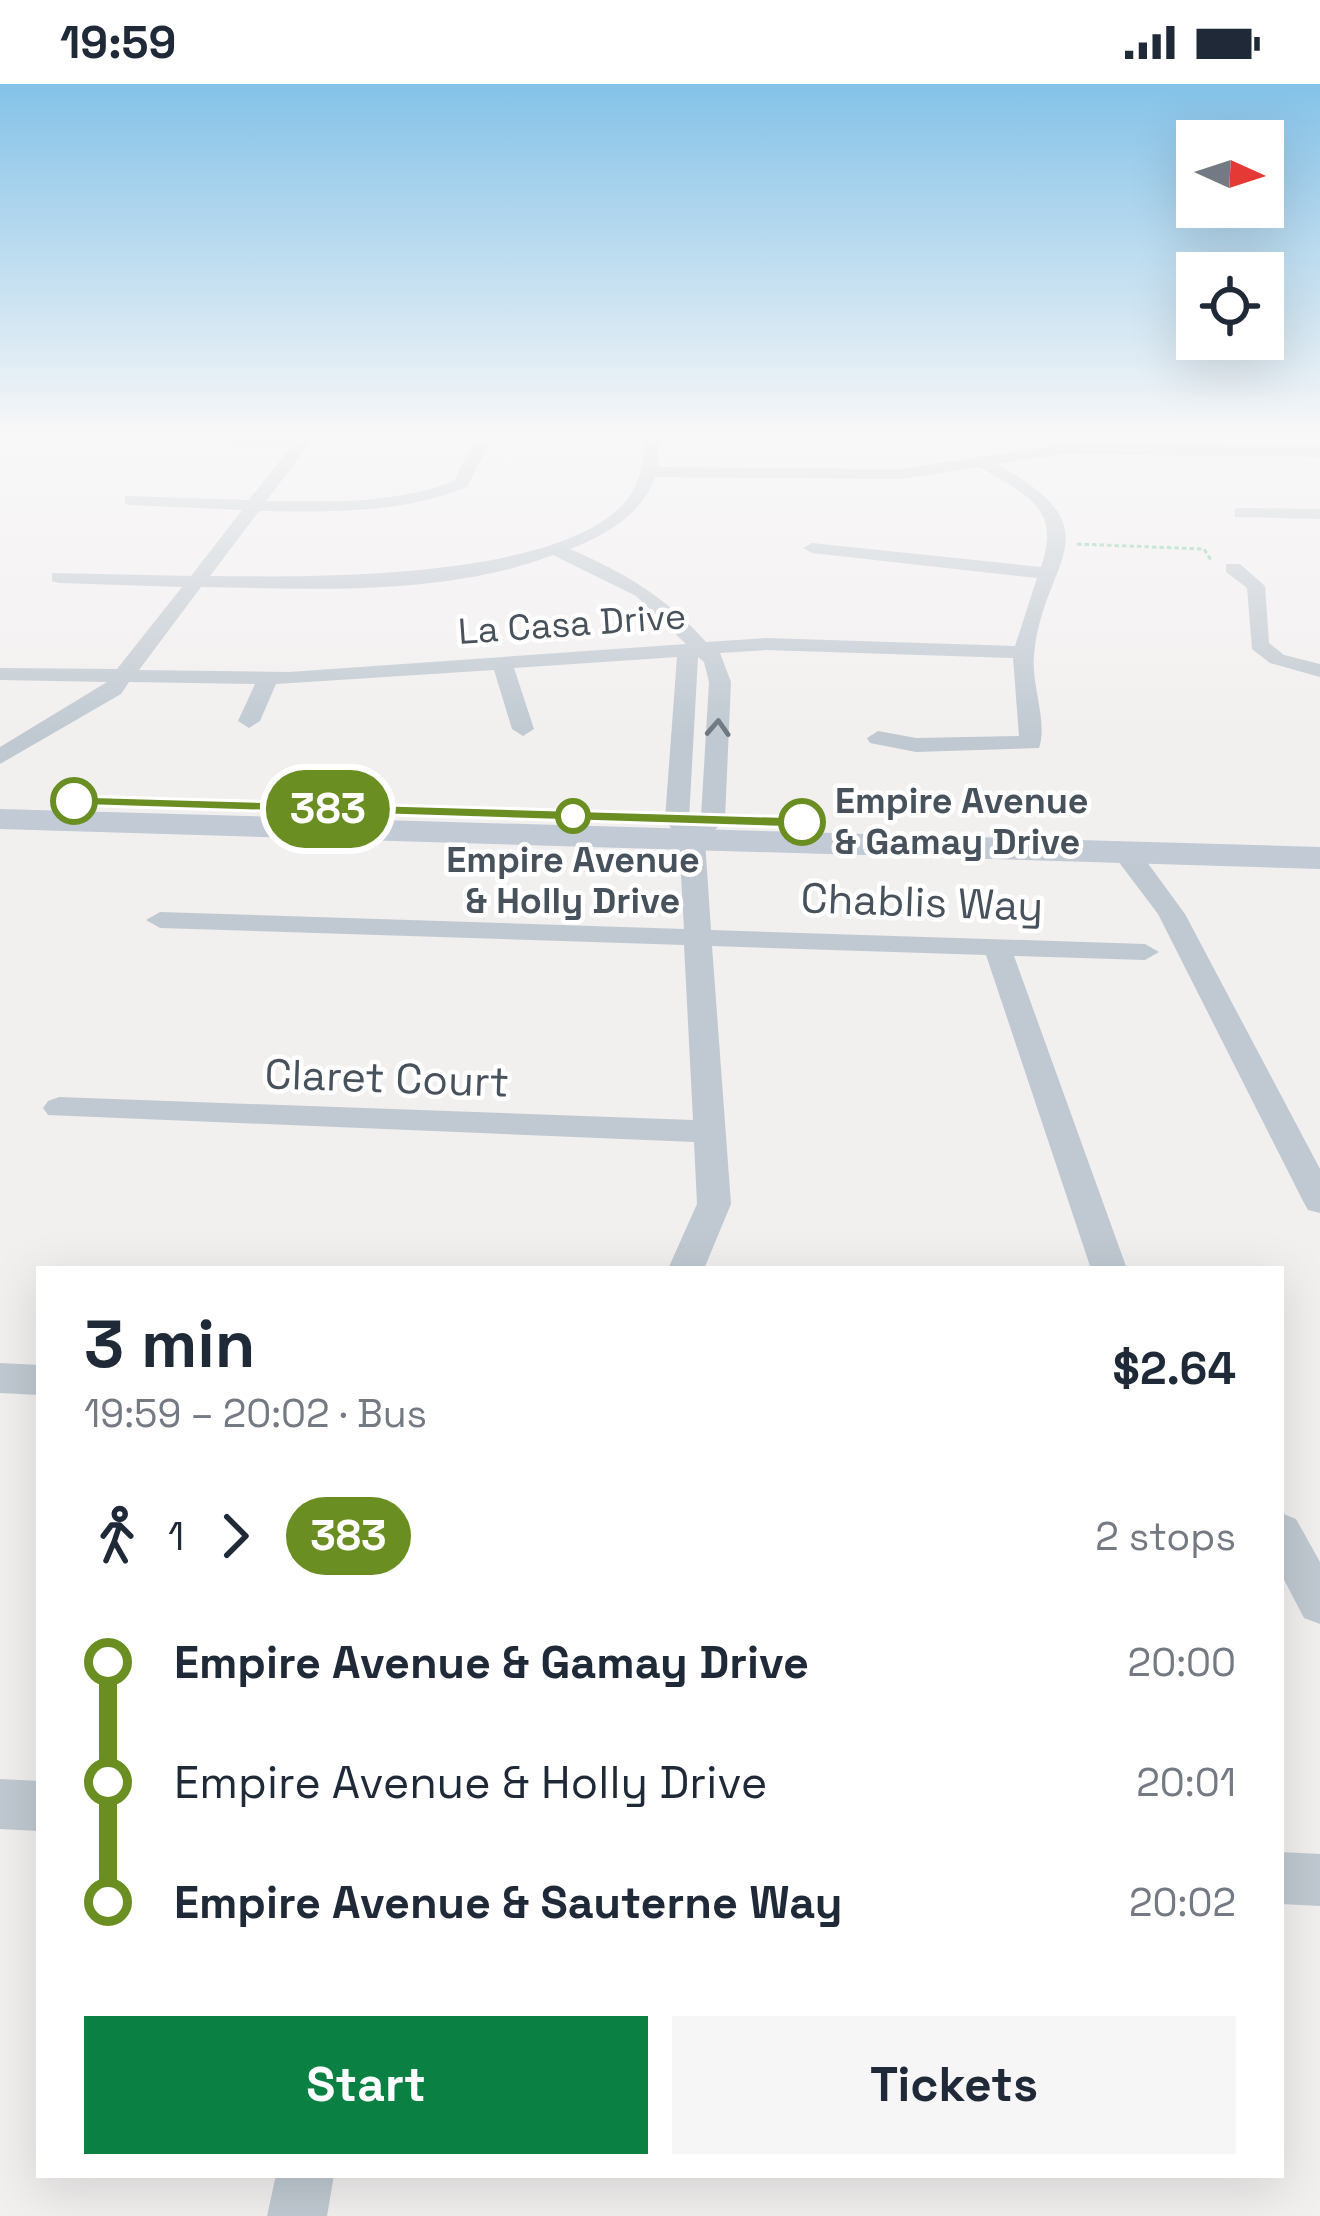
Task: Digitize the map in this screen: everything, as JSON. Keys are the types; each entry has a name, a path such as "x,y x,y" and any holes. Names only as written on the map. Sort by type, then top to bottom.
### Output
{"main road":[{"path":"0,799 694,826 1320,858"},
{"path":"0,819 1320,837"},
{"path":"1138,852 1140,840 1225,842 1273,836"}],"street":[{"path":"0,757 96,703 126,675 230,537"},
{"path":"58,577 397,580 498,565 581,537"},
{"path":"878,737 916,745 1031,743 1023,652 1058,537"},
{"path":"812,548 1050,574"},
{"path":"554,549 645,593 680,623 695,647 714,659 720,682 694,826"},
{"path":"1233,568 1256,586 1259,645 1277,659 1320,671"},
{"name":"La Casa Drive","path":"0,674 268,679 766,644 1023,652"},
{"path":"687,1266 713,1204 684,661 695,647"},
{"path":"502,662 523,730"},
{"path":"249,721 268,679"},
{"path":"1138,852 1137,877 1156,890 1320,1202"},
{"name":"Chablis Way","path":"160,920 1145,952"},
{"path":"998,947 1108,1266"},
{"name":"Claret Court","path":"59,1108 712,1132"},
{"path":"0,1378 36,1380"},
{"path":"1284,1538 1320,1604"},
{"path":"0,1804 36,1806"},
{"path":"1284,1878 1320,1880"},
{"path":"297,2216 304,2178"}],"path":[{"path":"1073,544 1204,549 1211,560"}],"bus line":[{"name":"383","path":"74,801 802,822"}],"place":[{"name":"Empire Avenue & Holly Drive","path":"573,816"},
{"name":"Empire Avenue & Gamay Drive","path":"802,822"}]}
